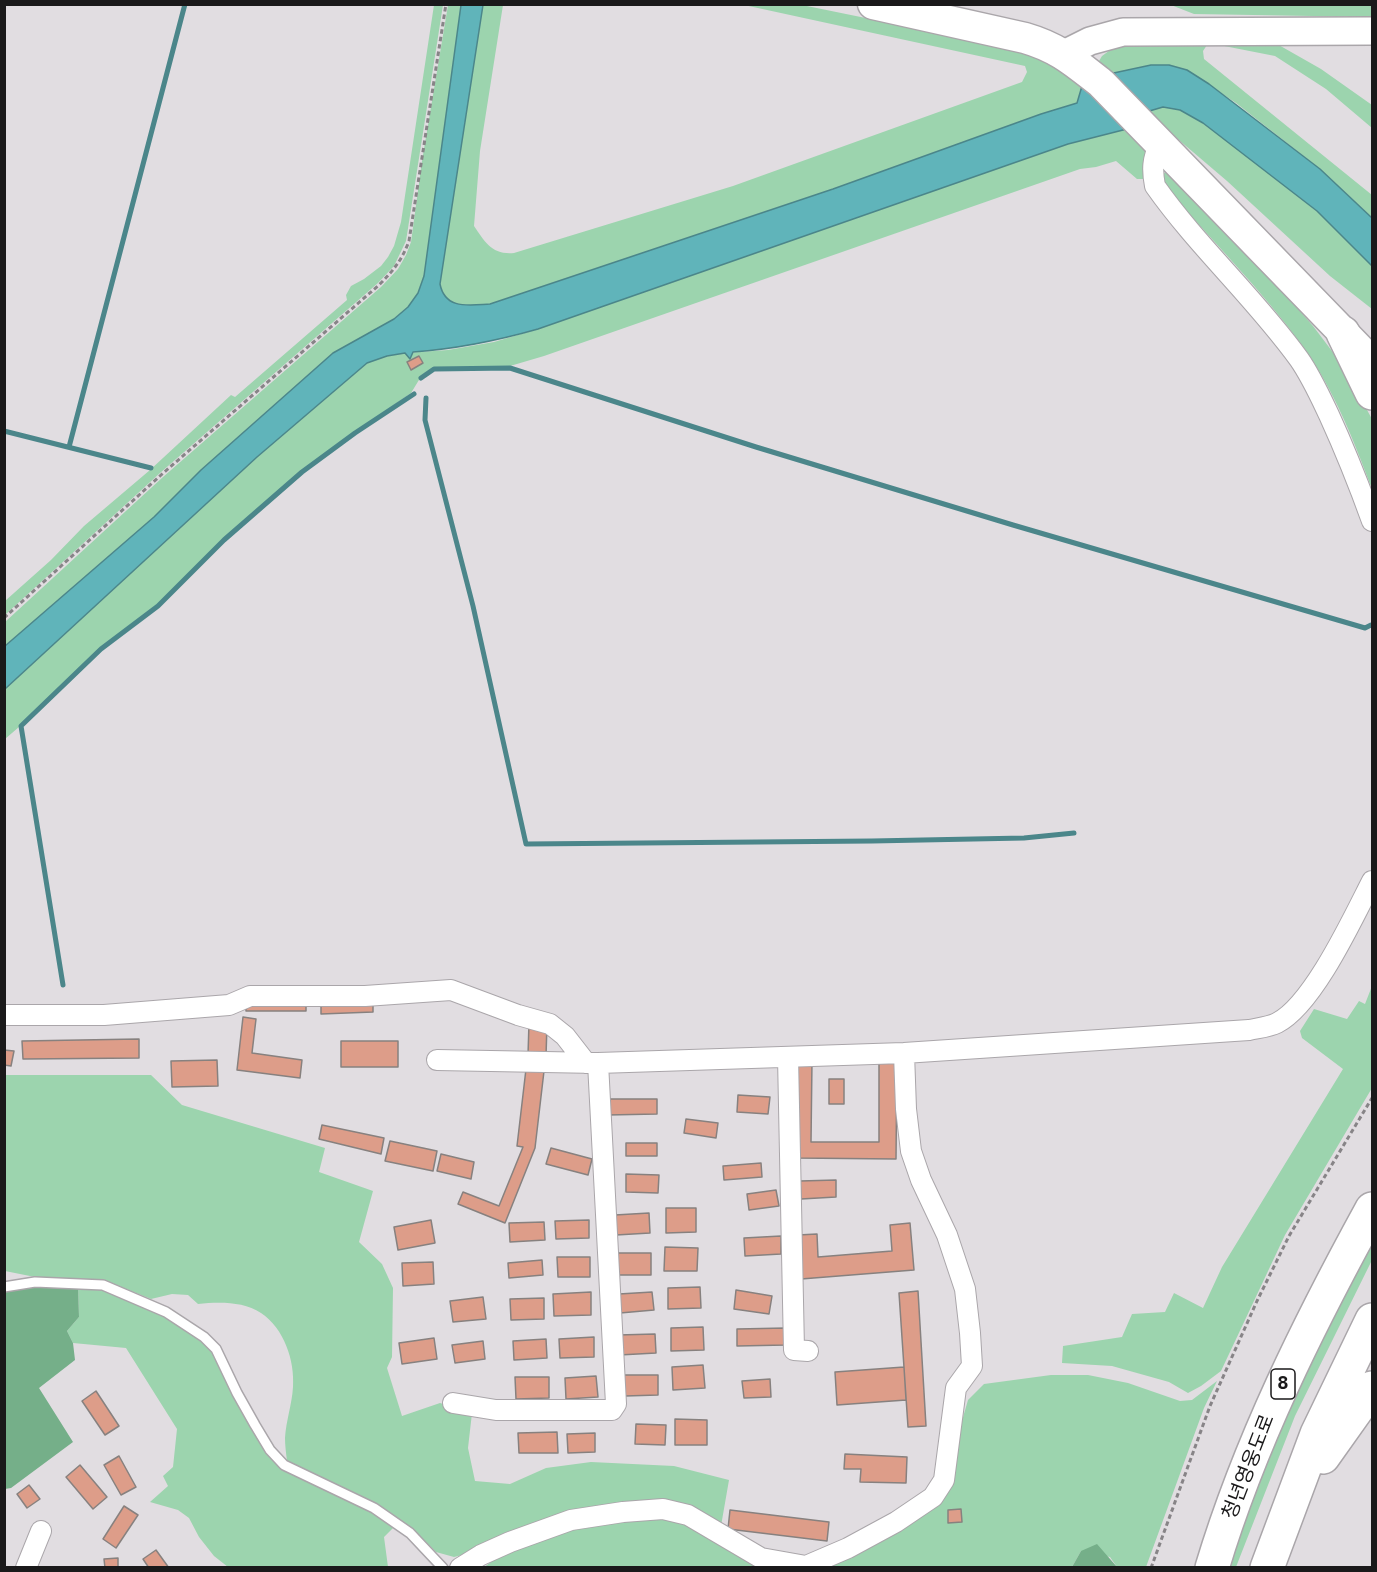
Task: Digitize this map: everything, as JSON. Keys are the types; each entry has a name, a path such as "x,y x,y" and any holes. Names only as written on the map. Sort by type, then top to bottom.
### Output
{"highway":[{"path":"1343,333 1372,351"},
{"path":"1343,333 1372,393"},
{"name":"청년영웅도로","path":"1212,1568 1268,1413 1332,1282 1372,1209"},
{"path":"1267,1568 1317,1434 1372,1320"},
{"path":"1291,1503 1372,1388"}],"main road":[{"path":"873,4 1024,38 1047,45 1064,54 1101,83 1372,363"}],"street":[{"path":"1064,54 1090,41 1123,32 1372,32"},
{"path":"1151,136 1155,186 1200,242 1268,318 1301,361 1344,447 1372,521"},
{"path":"437,1060 592,1063 904,1053 1250,1030 1276,1023 1291,1013 1310,993 1372,881"},
{"path":"4,1015 104,1015 229,1005 250,996 365,996 452,990 518,1015 550,1024 565,1036 592,1063 616,1404 612,1410 496,1410 453,1403"},
{"path":"460,1568 490,1550 571,1520 663,1509 688,1515 761,1558 806,1566 848,1548 896,1522 933,1497 944,1480 956,1389 972,1366 972,1355 965,1289 947,1235 921,1180 911,1151 906,1109 904,1053"},
{"path":"788,1057 794,1350 808,1351"},
{"path":"26,1568 41,1531"}],"lane":[{"path":"4,1287 35,1282 103,1285 166,1312 204,1337 216,1349 255,1425 270,1450 284,1465 374,1508 410,1533 443,1568"}],"path":[{"path":"4,618 161,475 396,268 409,241 446,4"},
{"path":"1151,1568 1210,1406 1257,1301 1289,1236 1372,1098"}],"green space":[{"path":"434,5 443,5 406,241 394,266 378,283 160,473 5,615 5,601 51,560 84,526 150,470 231,395 235,397 347,300 346,295 351,286 381,266 388,257 401,222"},
{"path":"448,5 461,5 424,276 418,293 408,307 394,319 333,353 201,470 154,517 5,646 5,622 163,477 381,287 398,269 411,242"},
{"path":"483,5 503,5 480,151 474,226 490,246 506,253 514,253 733,186 1022,82 1027,72 1025,66 744,5 802,5 1022,50 1051,60 1082,86 1078,103 1041,114 833,189 490,304 459,304 447,298 440,284"},
{"path":"1171,5 1372,6 1372,17 1194,14"},
{"path":"1277,44 1321,69 1372,105 1372,128 1326,89 1275,56 1219,45 1207,45 1203,51 1204,59 1372,195 1372,218 1320,169 1236,103 1187,70 1126,71 1109,74 1099,61 1117,45"},
{"path":"1162,107 1180,110 1203,123 1317,211 1372,266 1372,309 1330,276 1227,181 1146,112"},
{"path":"1127,129 1151,150 1146,179 1137,179 1116,161 1080,169 544,356 510,366 433,368 422,375 411,393 301,471 224,540 157,605 100,648 33,715 5,739 5,689 257,457 367,363 405,353 448,350 494,342 538,329 1068,144"},
{"path":"1169,170 1258,263 1313,326 1341,363 1372,419 1372,489 1342,416 1315,364 1271,306 1163,184 1163,174"},
{"path":"1372,986 1372,1088 1285,1235 1221,1371 1188,1393 1169,1382 1112,1366 1062,1363 1063,1346 1122,1337 1132,1314 1165,1312 1174,1293 1203,1308 1222,1267 1343,1069 1302,1038 1300,1031 1314,1009 1347,1019 1359,1001 1365,1004"},
{"path":"4,1075 151,1075 182,1105 325,1148 319,1172 373,1191 359,1242 382,1264 393,1288 392,1357 387,1368 402,1416 440,1403 472,1413 468,1448 475,1481 510,1484 546,1468 591,1462 674,1466 729,1480 721,1526 674,1503 454,1557 436,1552 413,1529 377,1504 287,1461 285,1438 292,1393 292,1367 282,1336 269,1319 261,1313 238,1304 198,1304 188,1295 172,1294 151,1299 104,1280 35,1277 5,1271"},
{"path":"1372,1234 1372,1260 1295,1416 1236,1567 1226,1568 1288,1410"},
{"path":"36,1284 78,1285 79,1317 67,1331 73,1343 75,1360 39,1388 73,1442 11,1488 5,1489 5,1290"},
{"path":"78,1285 103,1287 165,1314 214,1350 268,1452 373,1510 395,1526 384,1537 388,1567 228,1567 214,1556 199,1537 189,1518 178,1510 150,1502 168,1486 163,1476 173,1467 177,1429 126,1348 73,1343 67,1331 79,1317"},
{"path":"1051,1375 1088,1375 1128,1383 1180,1401 1192,1400 1217,1381 1204,1408 1146,1567 1117,1567 1110,1557 1081,1551 1072,1567 816,1568 940,1497 968,1400 984,1384"},
{"path":"661,1517 685,1520 774,1568 483,1568 510,1548 571,1528"},
{"path":"1097,1544 1117,1567 1072,1567 1081,1551"}],"water":[{"path":"461,5 483,5 440,284 447,298 459,304 490,304 833,189 1077,103 1082,86 1127,129 1068,144 538,329 476,344 413,352 410,359 405,353 367,363 257,457 5,689 5,646 154,517 201,470 333,353 394,319 408,307 418,293 424,276"},
{"path":"1151,65 1169,65 1187,70 1209,84 1320,169 1372,218 1372,266 1317,211 1203,123 1180,110 1163,107 1146,112 1109,74"}],"building":[{"path":"419,356 423,363 411,370 407,362"},
{"path":"306,1000 306,1011 246,1011 246,1001"},
{"path":"373,1000 373,1012 321,1014 321,1001"},
{"path":"243,1017 256,1019 252,1053 302,1060 300,1078 237,1070"},
{"path":"529,1023 547,1024 546,1056 528,1055"},
{"path":"139,1039 139,1058 23,1059 22,1041"},
{"path":"341,1041 398,1041 398,1067 341,1067"},
{"path":"4,1050 14,1051 11,1066 4,1065"},
{"path":"879,1059 897,1059 896,1159 796,1158 798,1061 812,1061 811,1142 879,1142"},
{"path":"217,1060 218,1086 172,1087 171,1061"},
{"path":"526,1069 544,1071 535,1148 505,1223 458,1204 463,1192 499,1206 523,1147 517,1146"},
{"path":"829,1079 844,1079 844,1104 829,1104"},
{"path":"738,1095 770,1097 768,1114 737,1112"},
{"path":"606,1099 657,1099 657,1114 607,1115"},
{"path":"686,1119 718,1123 716,1138 684,1133"},
{"path":"322,1125 384,1138 381,1154 319,1139"},
{"path":"390,1141 437,1151 433,1171 385,1161"},
{"path":"626,1143 657,1143 657,1156 626,1156"},
{"path":"551,1148 592,1159 588,1175 546,1164"},
{"path":"441,1154 474,1162 471,1179 437,1171"},
{"path":"761,1163 762,1177 724,1180 723,1166"},
{"path":"626,1174 659,1175 658,1193 626,1192"},
{"path":"836,1180 836,1197 801,1199 800,1181"},
{"path":"776,1190 779,1206 749,1210 747,1194"},
{"path":"666,1208 696,1208 696,1232 666,1233"},
{"path":"649,1213 650,1233 616,1235 615,1215"},
{"path":"431,1220 435,1243 398,1250 394,1227"},
{"path":"589,1220 589,1238 556,1239 555,1221"},
{"path":"544,1222 545,1240 510,1242 509,1223"},
{"path":"910,1223 914,1270 801,1279 798,1235 817,1234 818,1257 892,1251 890,1225"},
{"path":"781,1236 781,1254 745,1256 744,1238"},
{"path":"665,1247 698,1248 697,1271 664,1271"},
{"path":"618,1253 651,1253 651,1275 618,1275"},
{"path":"557,1257 590,1257 590,1277 558,1277"},
{"path":"542,1260 543,1275 509,1278 508,1263"},
{"path":"433,1262 434,1284 403,1286 402,1263"},
{"path":"700,1287 701,1308 668,1309 668,1288"},
{"path":"736,1290 772,1296 769,1314 734,1309"},
{"path":"918,1291 926,1426 908,1427 899,1293"},
{"path":"591,1292 591,1315 554,1316 553,1294"},
{"path":"652,1292 654,1310 620,1313 619,1294"},
{"path":"483,1297 486,1319 453,1322 450,1301"},
{"path":"544,1298 544,1319 511,1320 510,1299"},
{"path":"703,1327 704,1350 671,1351 671,1328"},
{"path":"786,1328 786,1345 737,1346 737,1329"},
{"path":"655,1334 656,1353 619,1355 618,1335"},
{"path":"594,1337 594,1357 560,1358 559,1339"},
{"path":"434,1338 437,1359 402,1364 399,1343"},
{"path":"546,1339 547,1358 514,1360 513,1341"},
{"path":"483,1341 485,1359 455,1363 452,1345"},
{"path":"703,1365 705,1388 673,1390 672,1367"},
{"path":"904,1367 906,1400 837,1405 835,1372"},
{"path":"624,1375 658,1375 658,1395 625,1396"},
{"path":"596,1376 598,1397 566,1399 565,1378"},
{"path":"515,1377 549,1377 549,1398 516,1399"},
{"path":"770,1379 771,1397 744,1398 742,1381"},
{"path":"96,1391 119,1426 105,1435 82,1401"},
{"path":"675,1419 707,1420 707,1445 675,1445"},
{"path":"636,1424 666,1425 665,1445 635,1444"},
{"path":"557,1432 558,1453 519,1453 518,1433"},
{"path":"595,1433 595,1452 568,1453 567,1434"},
{"path":"845,1454 907,1457 906,1483 860,1482 861,1469 844,1469"},
{"path":"119,1456 136,1487 121,1495 104,1465"},
{"path":"80,1465 107,1497 93,1509 66,1477"},
{"path":"29,1485 40,1499 27,1508 17,1494"},
{"path":"124,1506 138,1515 116,1548 103,1539"},
{"path":"961,1509 962,1522 948,1523 948,1510"},
{"path":"730,1510 829,1522 827,1541 728,1529"},
{"path":"156,1550 169,1568 149,1568 143,1559"},
{"path":"118,1558 118,1568 105,1568 104,1559"}],"waterway":[{"path":"69,447 185,4"},
{"path":"421,378 434,369 510,368 756,447 1013,525 1365,628 1371,625"},
{"path":"63,985 21,726 101,649 158,606 224,540 302,472 414,394"},
{"path":"426,398 425,420 473,606 526,844 1024,838 1074,833"},
{"path":"4,431 151,468"}]}
